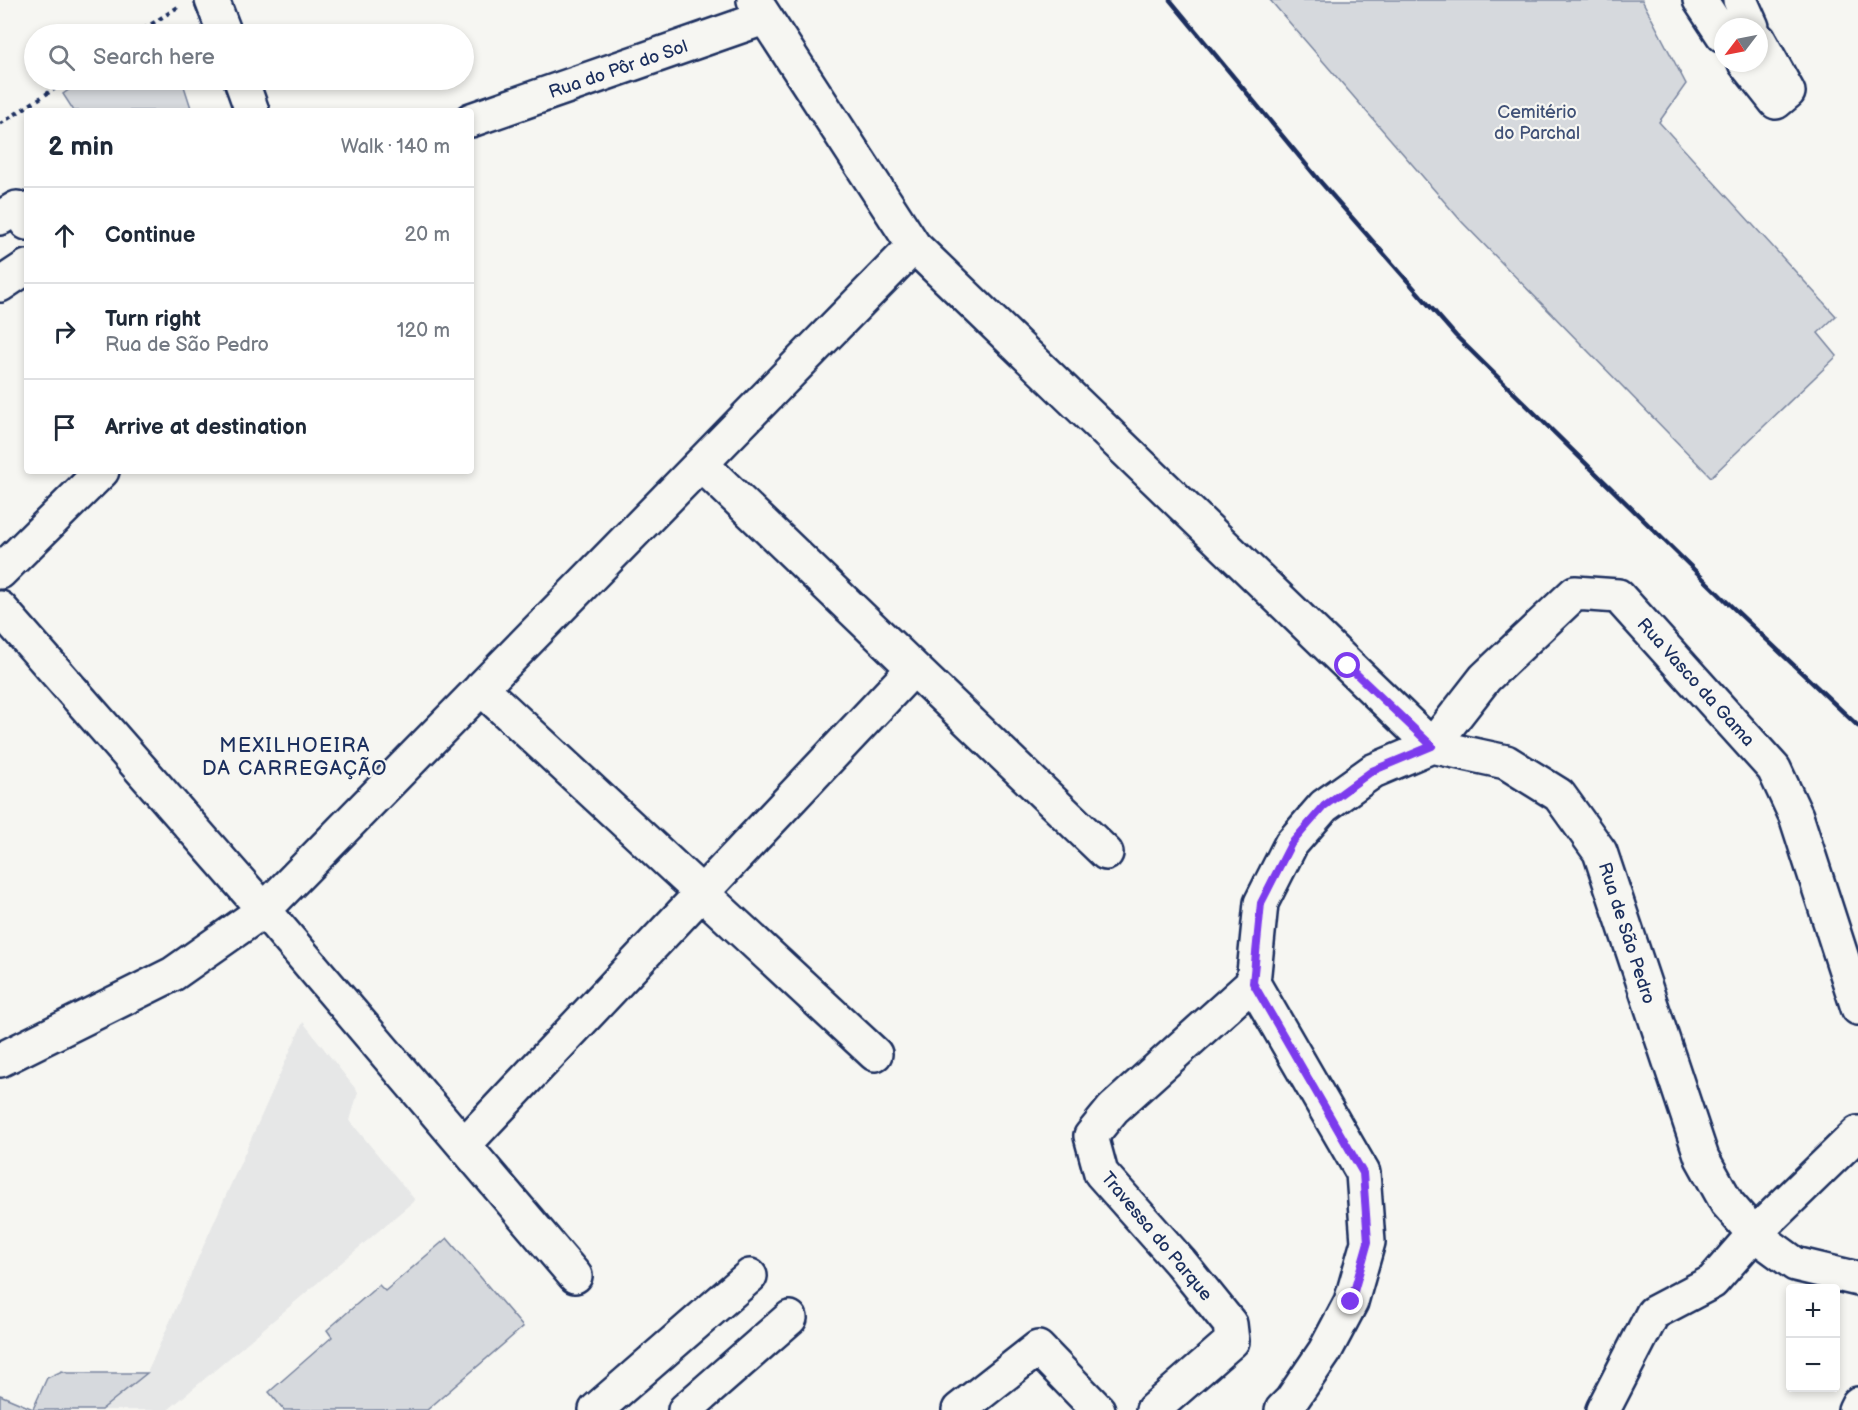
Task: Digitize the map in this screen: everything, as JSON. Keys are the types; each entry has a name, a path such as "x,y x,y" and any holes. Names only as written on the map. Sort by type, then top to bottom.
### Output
{"street":[{"path":"212,0 221,24"},
{"path":"1700,0 1714,21"},
{"path":"1740,0 1748,18"},
{"path":"759,9 914,246 1432,746 1372,771 1324,806 1291,844 1261,903 1253,983 1363,1173 1368,1242 1351,1302 1325,1352 1291,1401 1282,1410"},
{"name":"Rua do Pôr do Sol","path":"474,119 759,9"},
{"path":"1752,72 1776,102 1788,92 1768,56"},
{"path":"245,90 251,108"},
{"path":"0,218 17,208 24,218"},
{"path":"0,1060 173,974 264,910 914,246"},
{"path":"0,285 24,269"},
{"path":"701,464 1106,853"},
{"path":"0,572 99,474"},
{"name":"Rua Vasco da Gama","path":"1432,746 1485,678 1575,593 1618,596 1774,769 1796,816 1858,1008"},
{"path":"0,608 264,910 575,1276"},
{"path":"464,1145 913,669"},
{"path":"481,688 875,1054"},
{"name":"Rua de São Pedro","path":"1432,746 1506,762 1559,795 1600,852 1702,1158 1727,1203 1754,1234 1795,1264 1858,1279"},
{"name":"Travessa do Parque","path":"1153,1410 1232,1341 1230,1324 1180,1262 1101,1173 1091,1136 1113,1109 1253,983"},
{"path":"1606,1409 1653,1313 1712,1282 1754,1234 1858,1132"},
{"path":"596,1410 750,1276"},
{"path":"685,1410 790,1318"},
{"path":"959,1410 1038,1348 1098,1410"},
{"path":"1855,1410 1858,1404"}],"path":[{"path":"151,24 179,6"},
{"path":"25,108 53,90"},
{"path":"0,124 24,108"}],"shaded area":[{"path":"303,1022 358,1092 350,1121 415,1200 168,1410 101,1410 147,1373"}],"green space":[{"name":"Cemitério do Parchal","path":"1270,0 1642,0 1686,84 1659,122 1836,316 1818,333 1837,356 1711,477 1462,222"},
{"path":"69,90 185,90 191,108 72,108 63,94"},
{"path":"447,1238 523,1327 427,1410 284,1410 269,1392 332,1337 327,1330 379,1285 385,1291"},
{"path":"62,1371 68,1373 147,1373 101,1410 0,1410 0,1395 33,1409 47,1378"}],"railway":[{"path":"1170,0 1318,179 1456,336 1727,602 1858,726"}],"district":[{"name":"MEXILHOEIRA DA CARREGAÇÃO","path":"295,756"}],"route":[{"path":"1348,666 1432,746 1372,771 1324,806 1291,844 1261,903 1253,983 1363,1173 1368,1242 1351,1302"}]}
